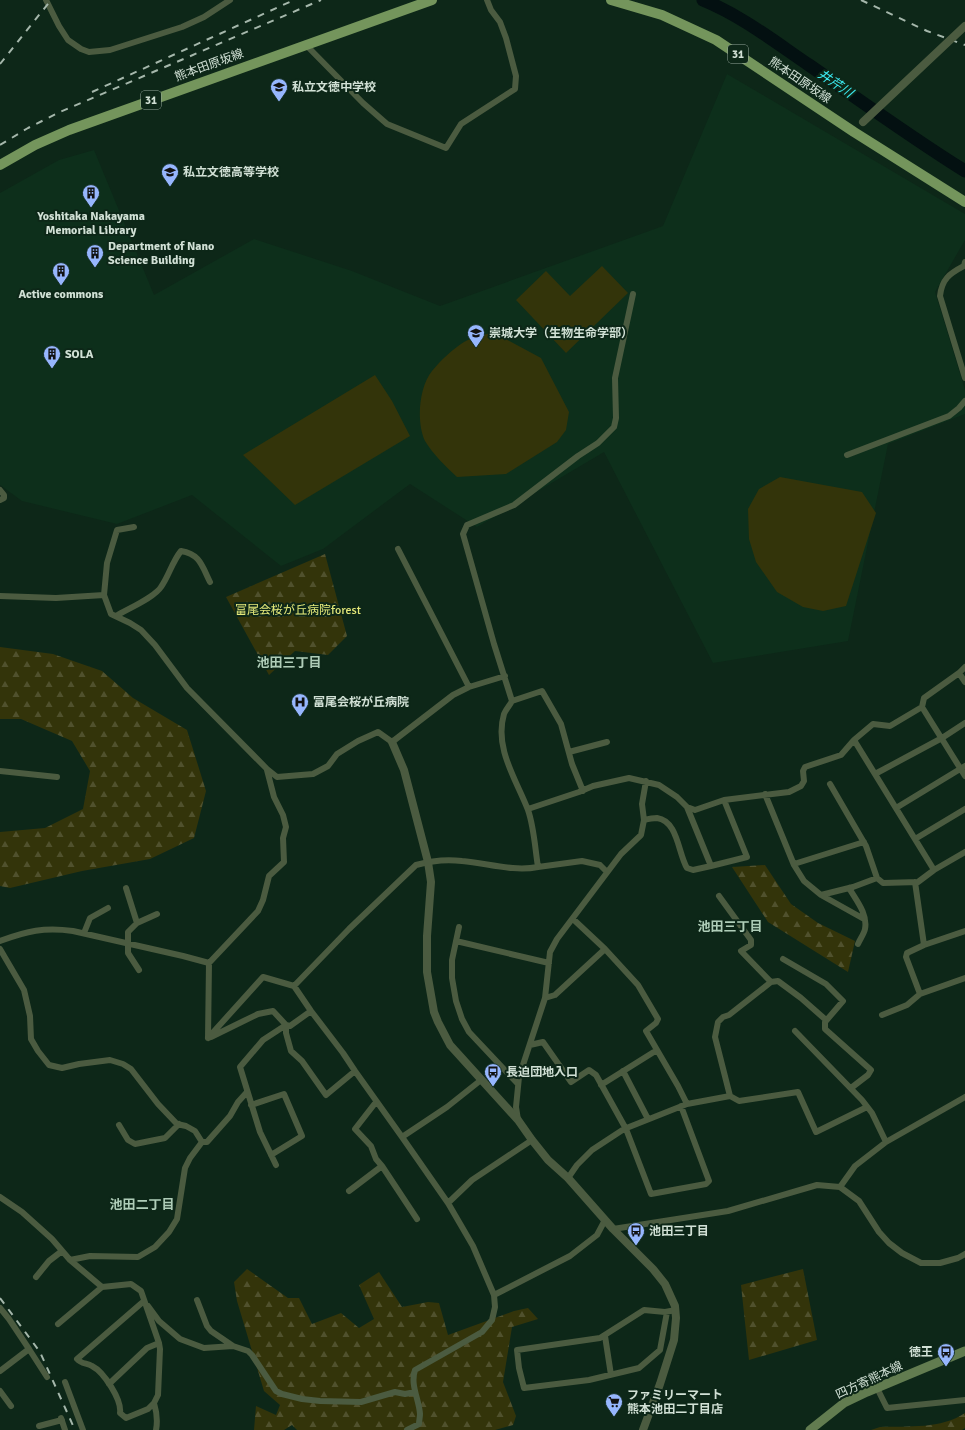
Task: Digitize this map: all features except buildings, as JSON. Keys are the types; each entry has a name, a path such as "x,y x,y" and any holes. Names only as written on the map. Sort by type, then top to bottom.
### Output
{"main road":[{"name":"熊本田原坂線","path":"0,165 35,145 69,130 305,44 432,0"},
{"name":"熊本田原坂線","path":"611,0 662,15 716,40 854,132 965,202"},
{"name":"四方寄熊本線","path":"810,1430 844,1403 965,1351"}],"street":[{"path":"46,0 68,40 89,52 110,50 182,27 204,17 230,0"},
{"path":"305,44 363,103 387,124 446,148 461,124 515,89 516,76 506,38 500,22 491,10 487,0"},
{"path":"854,132 862,122 965,26"},
{"path":"965,262 964,266 950,274 945,280 941,288 940,296 965,378"},
{"path":"512,701 490,631 463,534 467,525 514,505 578,456 598,443 614,426 616,418 615,378 633,294"},
{"path":"847,455 949,416 965,401"},
{"path":"0,490 4,494 4,498 0,500"},
{"path":"134,527 118,530 107,564 104,595 112,614 141,630 155,645 187,688 267,769 277,777 313,774 328,766 337,754 358,741 378,732 392,742 404,770 428,862 431,882 427,936 427,972 434,1012 450,1045 518,1120 548,1160 568,1178 613,1229 653,1269 671,1294 676,1310 674,1340 643,1430"},
{"path":"398,548 469,687"},
{"path":"116,616 147,599 161,589 174,560 181,551 190,552 200,561 210,582"},
{"path":"0,596 56,598 104,595"},
{"path":"965,667 924,698 922,707 963,767 965,776"},
{"path":"959,673 965,682"},
{"path":"392,742 454,695 469,687 505,676"},
{"path":"538,867 528,810 506,756 501,737 505,713 512,701 542,691 561,724 583,791"},
{"path":"687,807 695,810 724,800 789,792 801,786 804,781 803,770 805,767 841,755 854,740 873,724 890,726 922,707"},
{"path":"875,774 942,738 965,723"},
{"path":"854,740 934,870"},
{"path":"569,752 607,742"},
{"path":"896,808 963,767"},
{"path":"208,1038 209,963 258,911 263,900 269,876 284,862 283,838 286,827 283,815 274,797 267,769"},
{"path":"0,771 56,777"},
{"path":"528,810 583,791 593,786 629,778 646,781 666,789 677,796 687,807 711,866"},
{"path":"518,1120 516,1107 519,1077 545,998 550,952 557,939 621,854 641,835 644,820 642,804 646,781"},
{"path":"830,784 864,842 877,878 883,883 915,882 964,854"},
{"path":"765,794 794,864 804,881 821,895 864,919"},
{"path":"644,820 657,818 668,822 673,830 683,861 687,868 693,870 747,857 724,800"},
{"path":"915,839 965,809"},
{"path":"794,864 864,842"},
{"path":"294,986 349,929 416,865 428,862 460,860 512,868 538,867 582,861 600,865 607,872"},
{"path":"821,895 849,888 877,878"},
{"path":"915,882 924,945"},
{"path":"126,888 137,923"},
{"path":"849,888 863,911 865,929 858,944"},
{"path":"719,896 751,940 751,945 742,951 771,982"},
{"path":"84,933 90,918 108,908"},
{"path":"139,970 128,953 128,932 137,923 157,914"},
{"path":"530,1045 543,1042 571,1082 589,1070 596,1075 626,1129 651,1194 654,1195 706,1184 709,1181 678,1086 646,1032 656,1023 658,1019 638,984 605,949 573,919"},
{"path":"459,927 452,960 452,978 456,1001 462,1019 470,1032 518,1084"},
{"path":"0,941 37,929 57,928 129,943 209,963"},
{"path":"920,994 906,957 906,953 924,945 965,931"},
{"path":"456,941 549,963"},
{"path":"0,949 24,990 30,1016 31,1038 38,1051 49,1065 62,1068 110,1060 122,1064 131,1069 158,1104 177,1124 186,1126 194,1131 202,1142"},
{"path":"545,998 555,995 605,949"},
{"path":"783,959 826,984 843,1001 826,1020 825,1029 871,1070 868,1075 851,1088"},
{"path":"208,1038 262,977 294,986 310,1011 343,1053 354,1071 448,1203 473,1246 494,1295 495,1307 492,1320 482,1332 415,1370 413,1377 420,1415 418,1424 406,1430"},
{"path":"882,1015 907,1005 920,994 965,978"},
{"path":"730,1096 715,1037 718,1022 723,1017 729,1015 771,982 778,981 801,998 826,1020"},
{"path":"208,1038 258,1014 273,1011 286,1025 286,1033 291,1051 302,1061 326,1095 354,1071"},
{"path":"276,1165 260,1132 240,1067 263,1040 286,1025 290,1026 310,1011"},
{"path":"795,1031 851,1088 872,1113 886,1142"},
{"path":"601,1085 657,1050"},
{"path":"623,1071 648,1119"},
{"path":"402,1137 447,1107 481,1080"},
{"path":"70,1260 90,1256 138,1257 155,1247 169,1232 177,1218 186,1168 190,1158 202,1142 207,1142 230,1116 238,1102 247,1092"},
{"path":"568,1178 592,1150 626,1129 684,1105 730,1096 739,1101 798,1092 816,1132 867,1107"},
{"path":"251,1105 284,1094 302,1136 271,1155"},
{"path":"840,1187 855,1166 886,1142 965,1097"},
{"path":"376,1102 355,1129 371,1146 376,1159 417,1219"},
{"path":"120,1125 128,1140 135,1144 165,1138 179,1124"},
{"path":"448,1203 472,1180 532,1140"},
{"path":"349,1191 382,1166"},
{"path":"613,1229 728,1211 817,1185 840,1187 859,1201 879,1232 889,1243 921,1263 940,1263 958,1258 965,1254"},
{"path":"0,1197 22,1212 52,1239 70,1260 102,1287"},
{"path":"494,1295 570,1256 597,1235 605,1220"},
{"path":"36,1277 49,1262 62,1251"},
{"path":"58,1324 102,1287 132,1284 141,1291 159,1342 158,1395 154,1403 148,1409 126,1418 120,1413 121,1408 118,1398 103,1376 92,1366 77,1360 144,1301"},
{"path":"197,1300 207,1326 211,1331 233,1346 248,1351 276,1391 282,1394 302,1399 320,1401 361,1402 394,1392 405,1394 415,1392"},
{"path":"144,1301 159,1321 180,1339 204,1348 233,1346"},
{"path":"0,1308 47,1377"},
{"path":"667,1312 660,1350 639,1368 589,1380 524,1388 518,1368 517,1350 600,1338 644,1310 667,1312 676,1310"},
{"path":"605,1336 611,1375"},
{"path":"109,1384 147,1348 159,1342"},
{"path":"1,1369 28,1349"},
{"path":"65,1382 82,1430"},
{"path":"877,1388 887,1408 965,1400"},
{"path":"0,1391 11,1406"},
{"path":"154,1403 157,1416 156,1430"},
{"path":"39,1426 62,1419 65,1430"}],"shaded area":[{"name":"崇城大学（生物生命学部）","path":"727,74 965,214 965,240 935,292 965,390 965,414 888,444 848,641 713,663 604,452 477,527 410,484 323,549 281,566 192,495 117,524 22,501 0,485 0,193 59,160 94,150 154,295 254,239 352,271 440,306 663,226"}],"green space":[{"path":"602,266 628,293 566,353 516,300 546,271 570,296"},
{"path":"493,332 541,358 569,412 566,430 557,442 506,474 457,477 444,465 428,446 422,433 420,424 420,405 424,386 432,371 447,355 467,340"},
{"path":"375,375 392,401 410,436 295,505 243,455"},
{"path":"780,477 862,492 876,513 846,606 823,611 803,607 777,592 756,562 749,539 748,509 759,489"},
{"name":"富尾会桜が丘病院forest","path":"325,554 347,636 328,655 295,651 269,675 226,597"},
{"path":"0,647 53,654 102,671 133,698 187,730 206,791 194,838 150,859 82,871 10,888 0,886 0,832 45,828 83,809 90,771 72,741 21,719 0,719"},
{"path":"765,865 791,904 818,923 855,941 848,972 768,922 732,867"},
{"path":"247,1269 288,1298 299,1298 312,1324 341,1313 359,1328 374,1319 359,1285 379,1272 402,1307 428,1302 439,1303 448,1335 514,1311 528,1308 538,1319 512,1327 503,1382 516,1416 513,1425 495,1430 297,1430 292,1425 284,1430 254,1430 256,1406 276,1415 280,1405 264,1391 237,1301 234,1282"},
{"path":"803,1269 817,1340 749,1360 741,1285"},
{"path":"965,1413 965,1428 962,1430 871,1430 880,1427 924,1426 946,1422"}],"waterway":[{"name":"井芹川","path":"703,0 717,6 758,30 965,171"}],"railway":[{"path":"0,64 51,0"},
{"path":"92,92 294,0"},
{"path":"0,145 28,128 60,112 321,0"},
{"path":"861,0 927,31 965,45"},
{"path":"0,1298 40,1352 75,1430"}],"place":[{"name":"私立文徳中学校","path":"279,102"},
{"name":"私立文徳高等学校","path":"170,187"},
{"name":"Yoshitaka Nakayama Memorial Library","path":"91,208"},
{"name":"Department of Nano Science Building","path":"95,268"},
{"name":"Active commons","path":"61,286"},
{"name":"崇城大学（生物生命学部）","path":"476,348"},
{"name":"SOLA","path":"52,369"},
{"name":"富尾会桜が丘病院","path":"300,717"},
{"name":"長迫団地入口","path":"493,1087"},
{"name":"池田三丁目","path":"636,1246"},
{"name":"徳王","path":"946,1367"},
{"name":"ファミリーマート 熊本池田二丁目店","path":"614,1417"}],"district":[{"name":"池田三丁目","path":"289,662"},
{"name":"池田三丁目","path":"730,926"},
{"name":"池田二丁目","path":"142,1204"}]}
